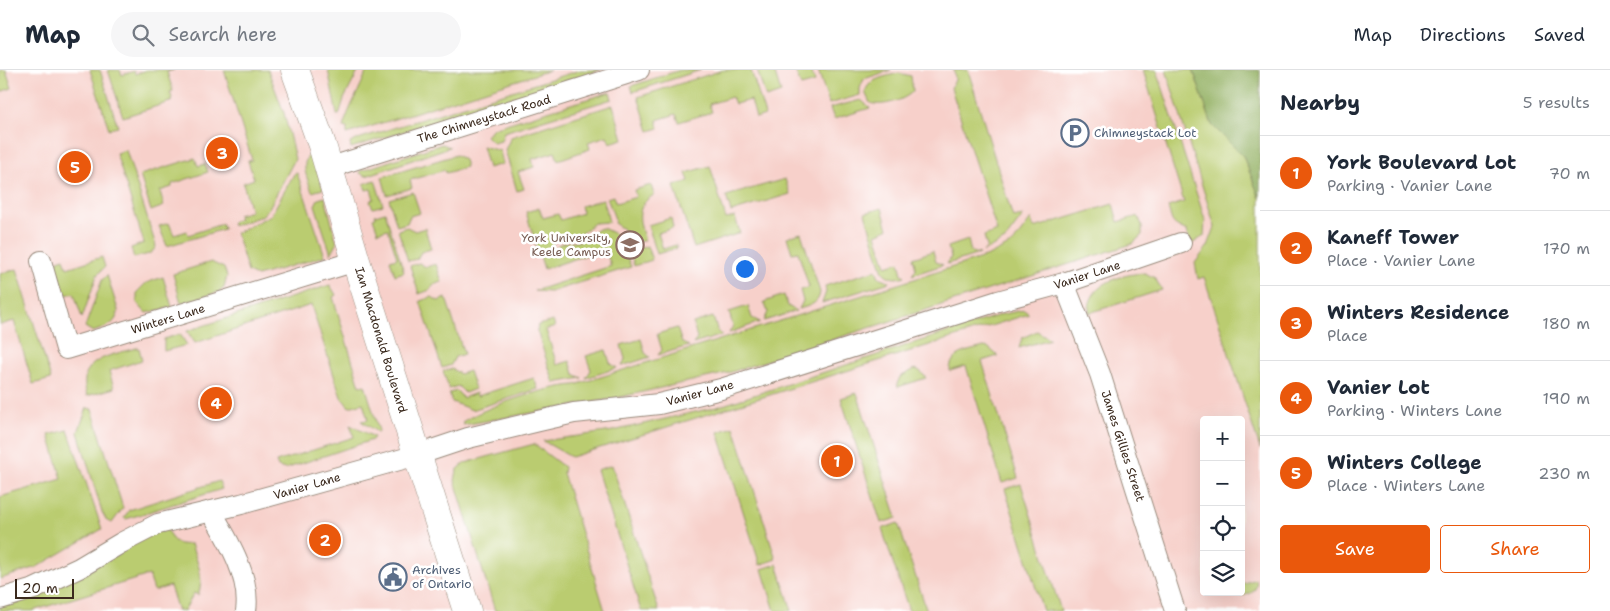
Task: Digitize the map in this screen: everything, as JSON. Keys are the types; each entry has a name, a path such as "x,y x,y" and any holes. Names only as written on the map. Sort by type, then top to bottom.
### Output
{"street":[{"name":"Ian Macdonald Boulevard","path":"295,70 322,145 356,261 467,611"},
{"name":"The Chimneystack Road","path":"328,168 639,70"},
{"name":"Vanier Lane","path":"0,599 34,589 79,568 121,542 158,524 417,455 468,438 574,414 659,404 721,388 998,301 1064,283 1181,243"},
{"name":"Winters Lane","path":"42,261 66,349 356,261"},
{"name":"James Gillies Street","path":"1064,283 1100,374 1175,611"},
{"path":"211,511 229,540 248,600 246,611"}],"shaded area":[{"name":"York University, Keele Campus","path":"0,70 1260,70 1260,611 0,611"}],"green space":[{"path":"0,70 6,70 12,88 0,92"},
{"path":"90,70 100,70 118,127 109,129"},
{"path":"108,70 120,70 122,75 134,71 135,74 147,70 174,70 167,72 173,91 170,92 173,101 123,117"},
{"path":"224,70 268,70 284,113 295,159 269,208 262,216 233,226 232,222 239,219 238,215 251,211 243,183 254,179 248,161 252,160"},
{"path":"328,70 359,70 344,99 339,115 337,115"},
{"path":"367,70 550,70 347,134 347,128 343,127"},
{"path":"580,70 601,70 351,148 350,143 361,138"},
{"path":"680,70 701,70 633,92 631,86"},
{"path":"723,70 751,70 765,115 756,118 751,100 735,104 732,97 709,104 712,112 679,122 676,114 657,120 659,128 649,131 638,97"},
{"path":"757,70 774,70 781,93 766,98"},
{"path":"795,70 811,70 815,82 801,86"},
{"path":"818,70 891,70 864,79 860,88 860,95 829,104"},
{"path":"954,70 968,70 1013,218 1023,216 1005,240 983,252 987,247 984,236 997,231 951,88 955,80"},
{"path":"1143,70 1157,70 1205,220 1204,236 1190,245 1187,231 1173,223 1168,207 1184,202"},
{"path":"1166,70 1193,70 1212,125 1243,156 1260,198 1260,449 1204,277 1198,279 1195,263 1208,246 1215,227"},
{"path":"1193,70 1260,70 1260,198 1243,156 1212,125"},
{"path":"899,73 911,76 913,91 904,98 893,102 870,103 865,92 867,87 878,79"},
{"path":"610,92 612,99 504,132 501,141 493,143 486,136 493,128"},
{"path":"861,100 870,108 834,119 830,108"},
{"path":"613,105 623,139 610,143 607,136 588,142 590,149 558,160 555,152 532,159 534,167 518,172 524,189 517,191 505,150 511,137"},
{"path":"442,144 450,147 366,176 360,173 360,171"},
{"path":"482,146 500,151 503,164 488,168"},
{"path":"126,150 156,246 149,254 134,258 131,248 144,243 116,153"},
{"path":"312,153 323,189 312,192 305,166 308,157"},
{"path":"456,155 464,160 466,167 446,173 445,170 410,180 412,188 387,195 382,177"},
{"path":"195,158 198,166 205,164 208,172 172,184 172,187 160,191 164,206 151,211 140,175"},
{"path":"710,166 726,219 735,217 740,233 694,248 674,186 689,181 686,173"},
{"path":"297,173 325,256 257,276 248,272 236,233 271,215 294,174"},
{"path":"785,179 790,194 731,212 726,196"},
{"path":"375,180 383,205 373,208 370,201 374,199 371,189 366,190 364,184"},
{"path":"651,185 654,195 643,204 640,215 645,240 631,244 623,229 614,223 615,219 607,198 613,196 616,203 636,197 634,190"},
{"path":"413,192 420,213 410,216 407,223 397,226 389,199"},
{"path":"325,197 337,243 331,254 315,205 318,199"},
{"path":"603,199 609,222 594,223 578,236 559,237 548,250 538,252 526,212 539,208 543,218 558,214 561,220 582,213 581,206"},
{"path":"1113,204 1118,222 1138,216 1142,225 1142,235 1132,244 728,373 611,399 463,425 462,422 473,416 517,398 548,389 575,385 988,256 1013,243 1031,219 1034,228"},
{"path":"882,208 888,229 876,234 886,266 899,262 902,274 905,276 899,278 893,278 883,272 865,213"},
{"path":"385,212 404,272 395,275 390,260 397,258 388,229 378,232 373,218 376,217 375,215"},
{"path":"671,218 673,228 658,233 663,249 676,245 677,248 657,254 648,225"},
{"path":"169,223 174,235 187,231 188,235 222,224 224,229 167,246 159,226"},
{"path":"407,227 415,231 425,228 431,249 421,252 417,259 408,261 398,230"},
{"path":"603,228 619,236 631,267 550,292 534,291 611,266 605,249 544,269 540,256 553,252 559,244 583,240"},
{"path":"801,233 820,292 816,302 799,309 803,301 800,290 809,287 798,252 792,253 787,237"},
{"path":"968,240 971,252 979,254 947,264 951,257 948,247"},
{"path":"647,246 652,260 634,266 631,254 634,250"},
{"path":"933,251 936,262 943,265 912,275 916,269 913,258"},
{"path":"102,257 105,267 97,275 82,318 74,293 66,295 55,266 58,260 64,258 67,268"},
{"path":"211,262 224,268 227,276 224,288 219,292 181,303 173,274"},
{"path":"419,263 426,267 436,264 442,282 433,285 430,290 419,294 410,266"},
{"path":"17,269 51,379 33,384 14,321 0,325 0,274"},
{"path":"876,270 879,277 890,282 822,303 826,292 825,286"},
{"path":"1145,273 1155,278 1162,290 1089,313 1090,303 1094,295 1107,282 1116,278"},
{"path":"107,275 118,310 117,315 110,325 93,332 85,327 102,280"},
{"path":"163,277 172,307 146,313 137,303 137,292 146,283"},
{"path":"330,285 336,295 333,297 360,386 365,385 379,431 377,432 361,421 368,420 363,403 349,407 341,397 311,305 195,343 187,331"},
{"path":"784,295 788,306 796,311 764,321 768,312 764,302"},
{"path":"432,297 438,301 446,298 464,354 455,357 451,365 442,368 420,301"},
{"path":"748,306 752,318 760,322 729,333 733,326 729,312"},
{"path":"1024,310 1029,314 571,457 543,441 613,431 717,407 1003,314"},
{"path":"713,317 718,332 723,335 693,344 697,339 693,323"},
{"path":"553,321 555,327 546,330 557,365 570,361 574,374 582,378 554,383 537,331 538,325"},
{"path":"677,328 682,343 689,346 658,355 662,350 657,334"},
{"path":"1037,331 1050,339 1019,348 1022,338"},
{"path":"180,334 187,345 164,351 164,339"},
{"path":"641,339 645,353 650,357 622,366 625,359 621,345"},
{"path":"984,347 989,348 998,356 982,361 1018,478 1002,483 966,366 950,371 953,360 957,356 967,351"},
{"path":"139,348 142,360 109,371 114,388 87,396 86,374 97,361"},
{"path":"606,350 610,363 617,368 586,378 591,370 586,356"},
{"path":"452,369 460,374 469,371 475,389 465,393 458,386 449,389 443,371"},
{"path":"915,369 920,371 926,378 898,387 897,384 900,377"},
{"path":"534,378 538,389 472,410 452,402 449,393 457,391 463,398 476,393 477,396"},
{"path":"857,393 897,518 881,523 841,398"},
{"path":"87,408 92,409 123,508 112,523 107,521 102,512 78,432"},
{"path":"350,425 374,437 372,440 285,469 278,467 276,462 354,437"},
{"path":"734,427 776,559 760,565 718,432"},
{"path":"68,430 102,529 37,567 0,579 0,497 62,479 49,435"},
{"path":"534,444 564,467 563,473 605,611 495,611 455,481 457,470 465,463"},
{"path":"612,465 659,611 641,611 597,470"},
{"path":"219,481 222,489 126,519 124,518 129,510"},
{"path":"1021,484 1061,611 1043,611 1005,489"},
{"path":"898,523 927,611 909,611 882,529"},
{"path":"167,527 170,536 175,542 191,544 199,570 201,582 198,595 194,593 184,611 178,611 170,586 154,591 149,575 32,611 0,611 0,605"},
{"path":"777,564 792,611 775,611 762,569"},
{"path":"1256,579 1255,589 1245,595 1245,583"}],"place":[{"name":"Chimneystack Lot","path":"1075,133"},
{"name":"Winters Residence","path":"222,153"},
{"name":"Winters College","path":"75,167"},
{"name":"York University, Keele Campus","path":"630,245"},
{"name":"Vanier Lot","path":"216,403"},
{"name":"York Boulevard Lot","path":"837,461"},
{"name":"Kaneff Tower","path":"325,540"},
{"name":"Archives of Ontario","path":"393,577"}]}
